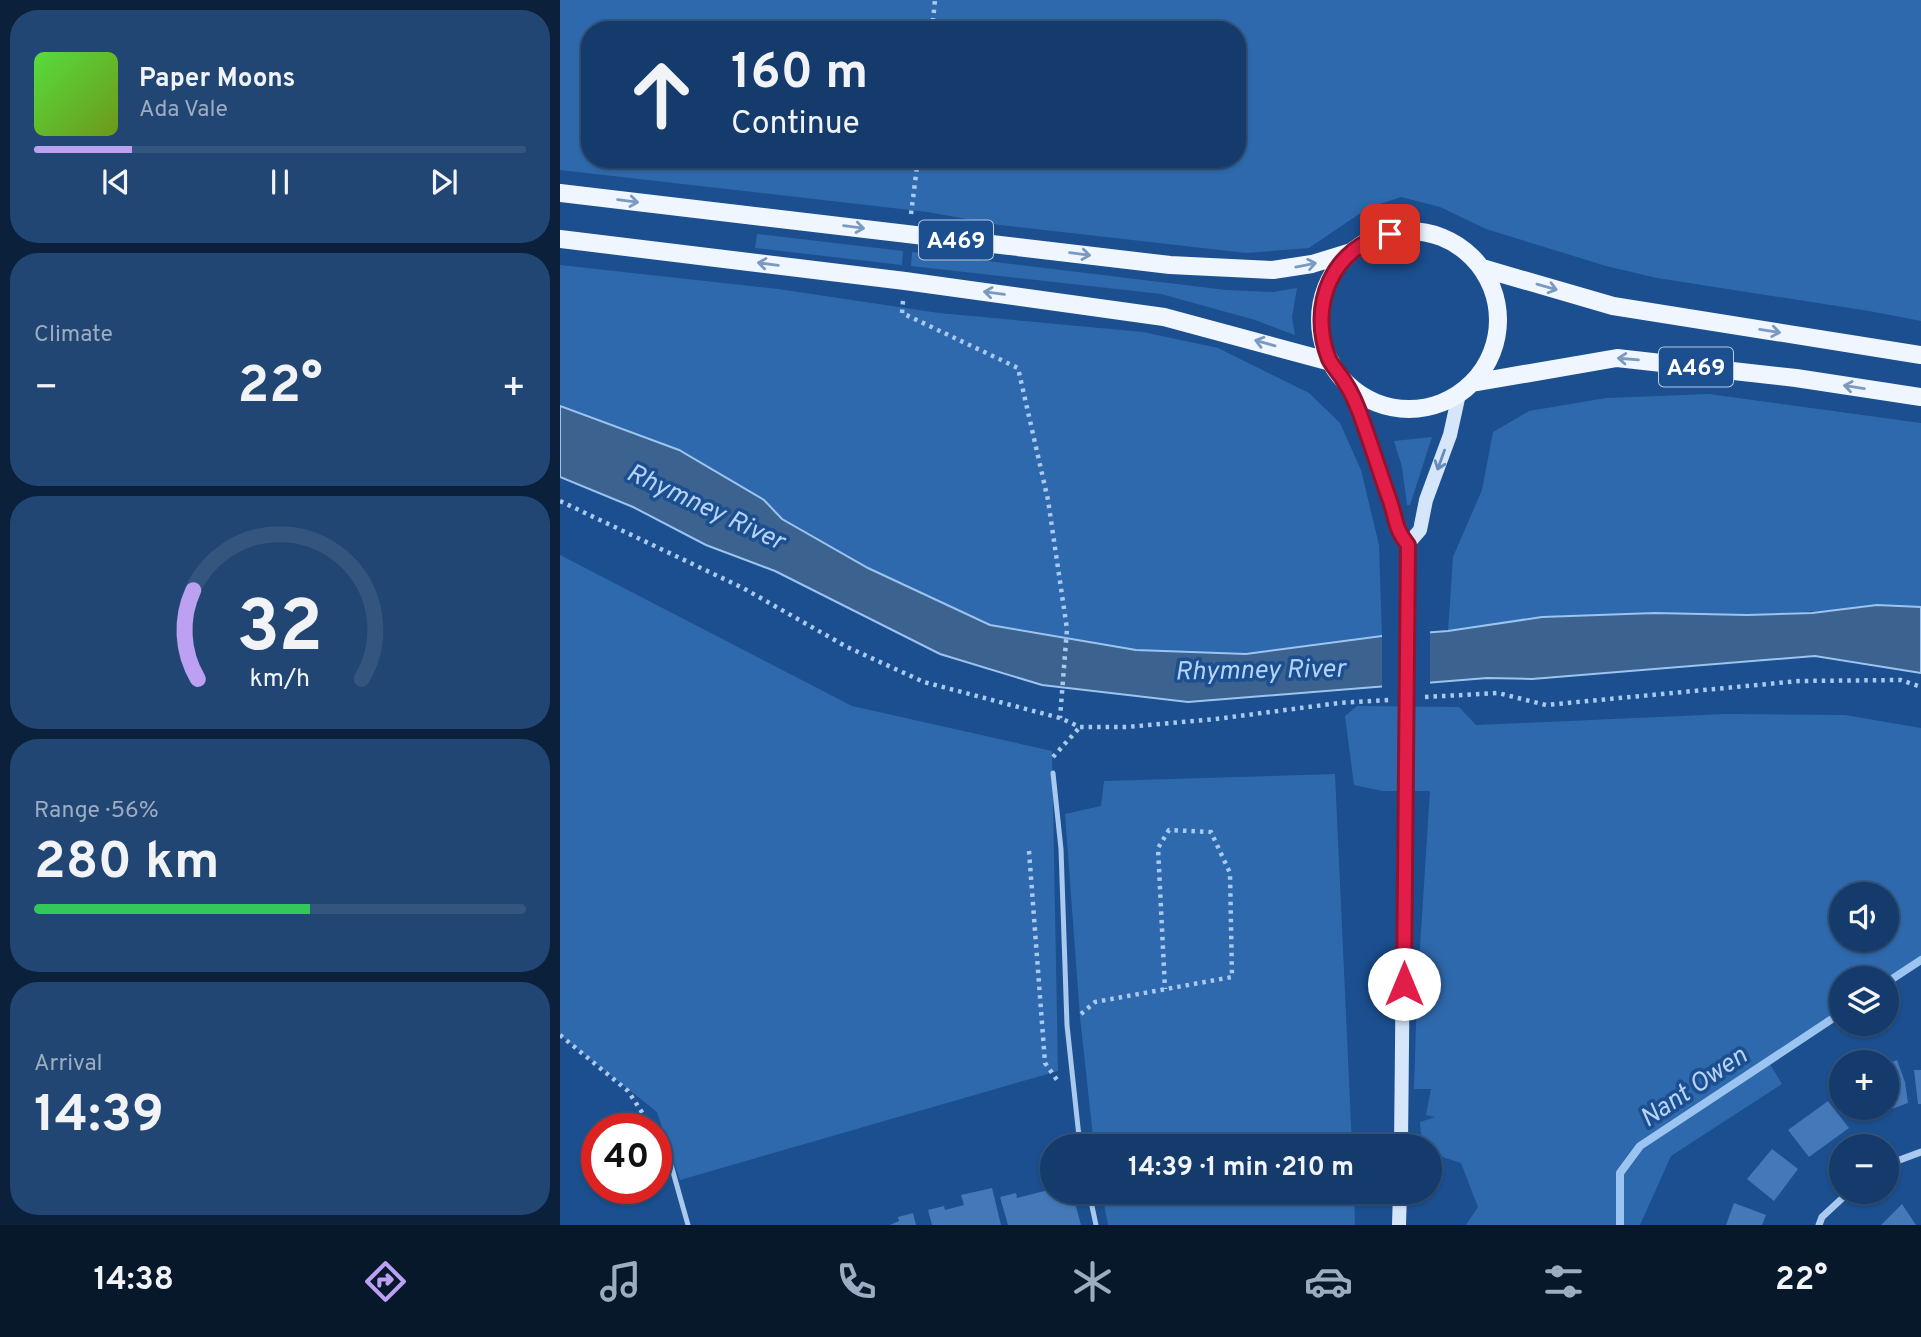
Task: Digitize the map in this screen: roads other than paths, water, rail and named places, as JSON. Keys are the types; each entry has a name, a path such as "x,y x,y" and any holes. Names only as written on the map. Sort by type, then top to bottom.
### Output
{"main road":[{"name":"A469","path":"560,192 1170,265 1273,271 1312,264 1350,252"},
{"path":"1405,230 1434,234 1461,247 1482,268 1494,290 1499,315 1496,340 1487,363 1466,389 1429,407 1396,409 1366,398 1345,383 1331,362 1321,334 1321,304 1331,275 1350,252 1376,237 1405,230"},
{"name":"A469","path":"560,239 919,283 1164,317 1331,362"},
{"name":"A469","path":"1482,268 1612,306 1921,355"},
{"name":"A469","path":"1466,389 1617,358 1796,378 1921,397"}],"street":[{"path":"1345,383 1360,413 1392,509 1396,530 1408,545"},
{"path":"1401,1134 1408,545 1420,530 1426,500 1466,389"},
{"path":"1899,1160 1921,1152"},
{"path":"1399,1225 1400,1204"},
{"path":"1819,1225 1822,1217 1836,1204"}],"lane":[{"path":"1053,773 1061,849 1067,1026 1079,1134"},
{"path":"672,1168 688,1225"},
{"path":"1092,1204 1096,1225"}],"water":[{"name":"Rhymney River","path":"560,406 679,450 764,500 782,519 868,568 990,625 1136,650 1246,654 1382,636 1448,631 1542,617 1655,613 1747,615 1812,613 1877,605 1921,607 1921,673 1815,656 1532,679 1487,678 1188,702 1042,685 940,654 775,571 706,545 633,507 560,477"}],"waterway":[{"name":"Nant Owen","path":"1899,974 1921,960"},
{"name":"Nant Owen","path":"1620,1225 1620,1173 1640,1146 1829,1021"}]}
